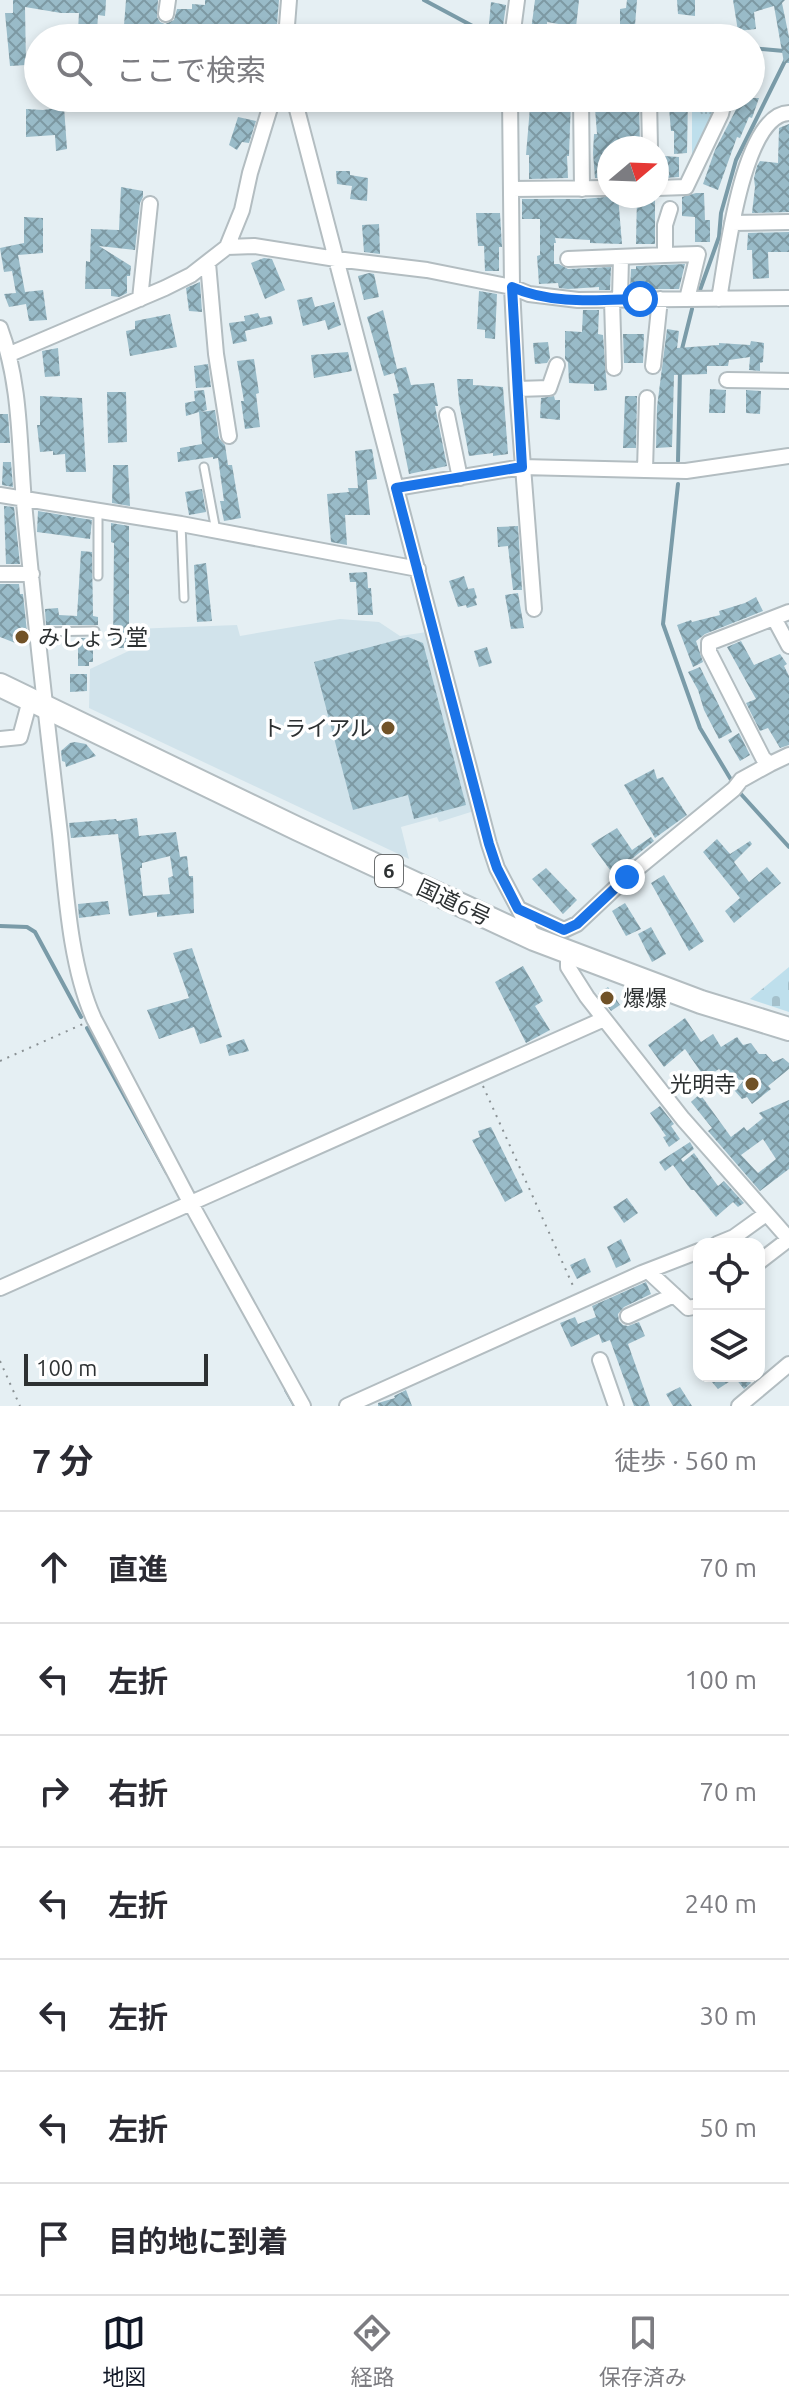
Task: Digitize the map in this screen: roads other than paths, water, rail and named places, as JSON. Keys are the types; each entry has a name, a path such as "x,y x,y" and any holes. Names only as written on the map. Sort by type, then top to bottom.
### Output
{"highway":[{"name":"国道6号","path":"0,685 534,939 701,1002 789,1029"}],"street":[{"path":"287,24 289,0"},
{"path":"514,24 517,0"},
{"path":"10,354 191,275 227,247 242,210 269,112"},
{"path":"298,112 489,844 497,868 534,939"},
{"path":"510,112 512,287 534,609"},
{"path":"581,112 582,189"},
{"path":"649,112 650,136"},
{"path":"669,188 686,187 722,112"},
{"path":"719,299 741,181 750,156 772,118 789,113"},
{"path":"511,189 597,188"},
{"path":"140,299 150,204"},
{"path":"665,255 665,225 670,209"},
{"path":"732,223 789,222"},
{"path":"227,247 254,246 427,270 512,287 529,294 578,300 789,298"},
{"path":"568,259 698,254 687,299"},
{"path":"614,368 621,257"},
{"path":"208,263 216,354 229,436"},
{"path":"653,366 660,299"},
{"path":"0,328 10,354 16,399 37,632 38,703 80,977 94,1019 190,1202 303,1406"},
{"path":"517,389 549,388 557,365"},
{"path":"727,380 789,381"},
{"path":"645,470 647,398"},
{"path":"447,415 460,478"},
{"path":"396,488 522,467 686,471 789,456"},
{"path":"0,495 181,524 418,569"},
{"path":"0,574 32,574"},
{"path":"770,764 763,758 709,652 709,643 789,612"},
{"path":"774,618 789,646"},
{"path":"0,739 20,737 38,703"},
{"path":"518,909 564,930 577,924 741,780 789,755"},
{"path":"568,953 568,967 573,978 604,1019 683,1119 789,1239 765,1257"},
{"path":"0,1288 604,1019"},
{"path":"732,1238 766,1214"},
{"path":"347,1406 693,1253"},
{"path":"648,1271 688,1308 693,1307"},
{"path":"628,1316 674,1295"},
{"path":"600,1360 616,1406"},
{"path":"739,1406 789,1364"}],"lane":[{"path":"204,467 216,531"},
{"path":"98,511 98,576"},
{"path":"181,524 184,598"},
{"path":"37,632 95,631"}],"waterway":[{"path":"424,0 469,24"},
{"path":"765,49 784,51"},
{"path":"765,101 786,59"},
{"path":"700,290 719,237 721,213 736,160 760,112"},
{"path":"682,349 692,309"},
{"path":"678,461 680,370"},
{"path":"678,484 663,624 700,728 733,783"},
{"path":"740,793 789,847"},
{"path":"0,926 27,927 35,932 81,1017"},
{"path":"87,1028 167,1173"},
{"path":"286,1390 295,1406"}],"place":[{"name":"みしょう堂","path":"22,637"},
{"name":"トライアル","path":"388,728"},
{"name":"爆爆","path":"607,998"},
{"name":"光明寺","path":"752,1084"}]}
